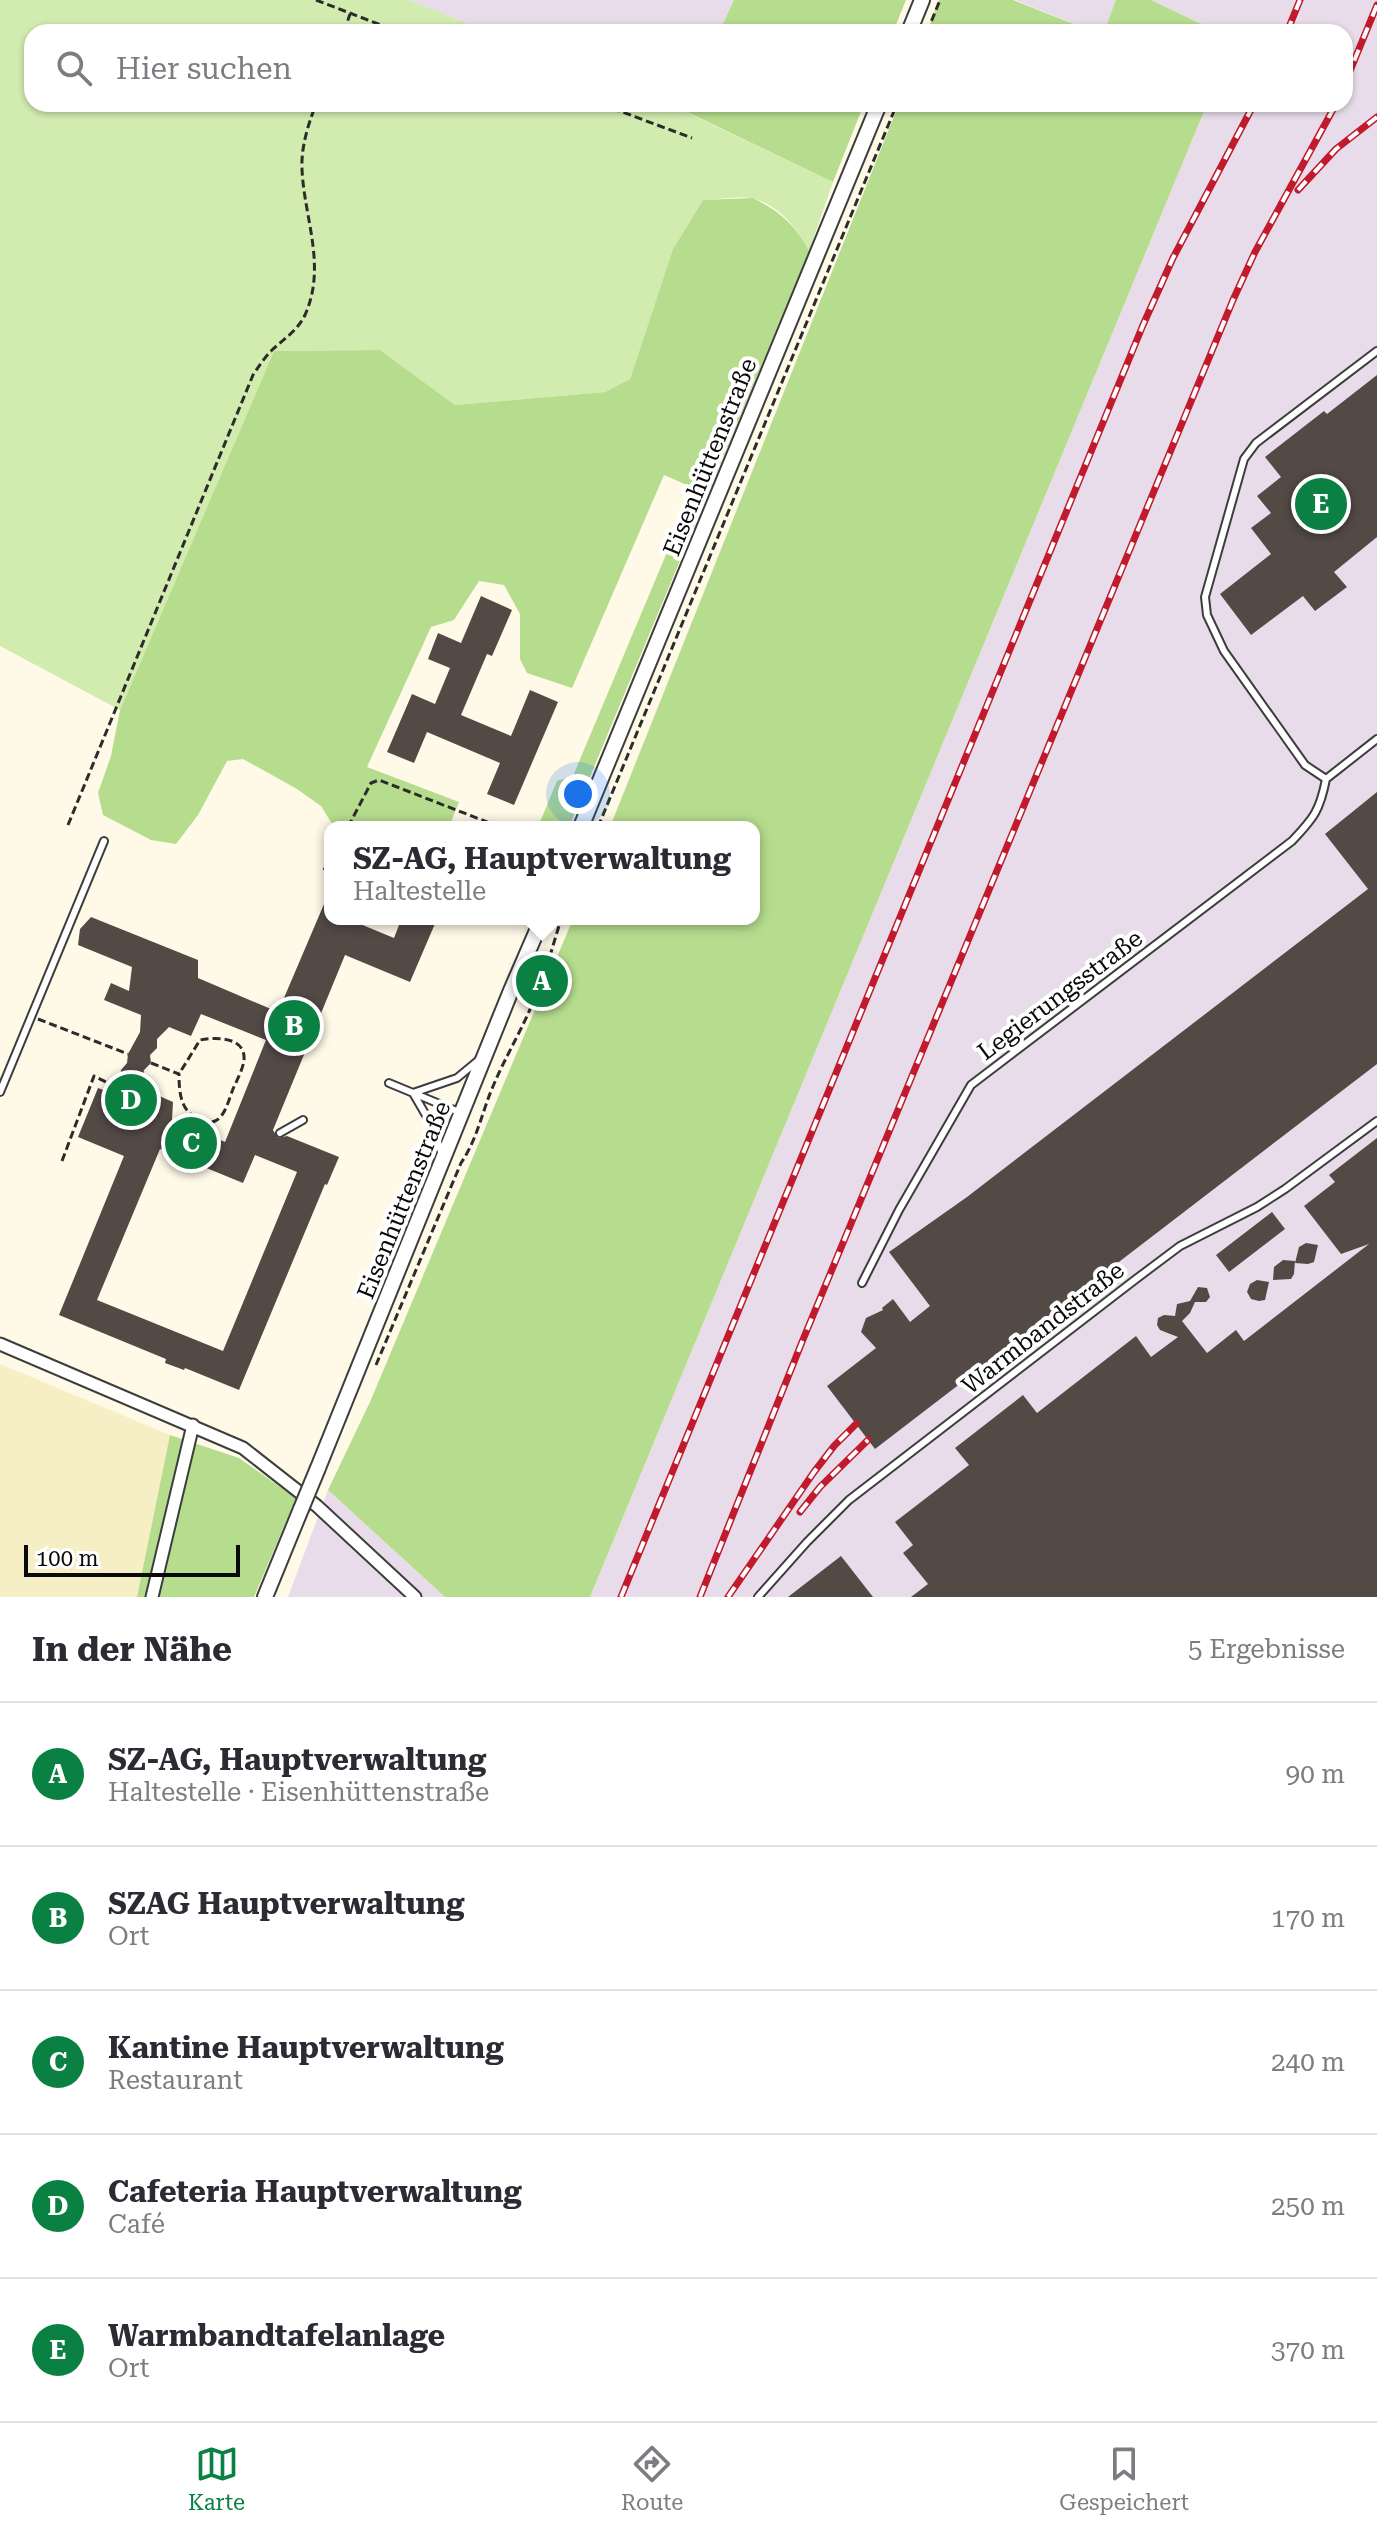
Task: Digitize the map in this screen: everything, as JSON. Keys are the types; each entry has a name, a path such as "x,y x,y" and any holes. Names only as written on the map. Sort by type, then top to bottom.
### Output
{"street":[{"path":"912,24 922,0"},
{"name":"Eisenhüttenstraße","path":"583,821 876,112"},
{"name":"Eisenhüttenstraße","path":"265,1597 540,925"},
{"path":"0,1344 243,1448 317,1506 415,1597"},
{"path":"152,1597 193,1425"}],"lane":[{"path":"1377,351 1256,443 1244,459 1205,597 1207,615 1224,651 1305,765 1326,779 1377,739"},
{"name":"Legierungsstraße","path":"862,1283 899,1210 971,1085 1292,841 1314,818 1321,805 1326,779"},
{"path":"0,1092 104,841"},
{"path":"413,1093 457,1078 486,1055"},
{"path":"389,1083 462,1113"},
{"path":"413,1093 434,1129 443,1161"},
{"path":"280,1133 303,1120"},
{"name":"Warmbandstraße","path":"758,1597 849,1500 1136,1279 1180,1246 1257,1207 1285,1189 1377,1121"}],"path":[{"path":"316,0 377,24"},
{"path":"930,24 940,0"},
{"path":"347,24 350,14"},
{"path":"68,825 253,375 269,353 299,326 306,314 315,262 302,154 314,112"},
{"path":"622,112 692,138"},
{"path":"600,821 894,112"},
{"path":"351,821 371,783 379,780 485,821"},
{"path":"371,1378 461,1163 471,1148 483,1119 485,1104 530,1009 559,925"},
{"path":"31,1016 128,1054"},
{"path":"213,1037 227,1039 239,1046 244,1054 244,1063 224,1111 218,1120 210,1123 197,1119 186,1110 179,1094 179,1074 200,1040 213,1037"},
{"path":"151,1063 179,1074"},
{"path":"62,1161 94,1076 114,1086"}],"shaded area":[{"path":"409,0 734,0 723,24 469,24"},
{"path":"1015,0 1135,0 1126,24 1075,24"},
{"path":"1151,0 1377,0 1377,1597 590,1597 1204,112 1353,112 1353,24 1201,24"},
{"path":"0,1364 170,1435 137,1597 0,1597"},
{"path":"328,1490 445,1597 288,1597"}],"green space":[{"path":"0,0 409,0 469,24 24,24 24,112 686,112 833,182 809,251 787,219 764,202 743,197 703,200 673,249 630,379 605,392 455,405 380,350 274,351 120,710 0,646"},
{"path":"734,0 906,0 896,24 723,24"},
{"path":"939,0 1013,0 1074,24 930,24"},
{"path":"1116,0 1151,0 1201,24 1107,24"},
{"path":"687,112 861,112 833,182"},
{"path":"896,112 1204,112 590,1597 445,1597 328,1490 370,1402 570,925 760,925 760,821 612,821"},
{"path":"753,198 786,220 809,251 572,821 540,821 557,781 573,776 694,488 664,475 572,688 527,673 520,659 520,614 504,585 479,581 454,620 431,627 367,767 459,802 451,821 330,821 321,806 243,759 227,761 198,815 176,844 151,840 103,815 98,793 111,756 120,710 274,351 380,350 455,405 605,392 630,379 673,249 703,200"},
{"path":"170,1435 239,1458 296,1498 254,1597 137,1597"}],"building":[{"path":"1377,375 1377,537 1334,572 1347,587 1315,611 1303,596 1251,635 1220,594 1271,554 1251,528 1271,513 1257,496 1281,477 1265,457"},
{"path":"481,596 512,610 492,656 487,654 461,715 511,736 530,690 558,702 514,805 487,794 500,763 427,732 414,763 387,752 412,694 435,704 450,668 428,659 438,633 461,643"},
{"path":"1377,792 1377,1064 875,1449 827,1386 876,1348 861,1332 866,1318 883,1310 893,1299 910,1322 930,1306 889,1252 967,1197 1368,889 1325,834"},
{"path":"324,904 324,925 363,925 394,938 399,925 434,925 410,982 345,955 273,1130 278,1138 287,1136 339,1157 239,1390 165,1363 166,1359 59,1315 124,1156 78,1137 98,1088 109,1092 120,1079 121,1070 140,1032 141,1015 104,1000 111,983 129,991 132,967 78,945 80,929 91,917 198,960 198,978 278,1012","holes":["201,1014 266,1040 225,1142 172,1120 173,1102 141,1088 144,1070 151,1063 150,1055 157,1048 157,1039 169,1027 191,1036","160,1149 243,1183 255,1155 297,1172 223,1351 97,1300"]},
{"path":"1377,1138 1377,1597 911,1597 928,1584 903,1553 913,1545 895,1522 969,1465 955,1448 1023,1395 1037,1413 1136,1336 1151,1357 1178,1337 1160,1330 1158,1318 1175,1316 1177,1304 1190,1301 1198,1287 1207,1288 1210,1297 1206,1302 1195,1302 1182,1321 1207,1353 1236,1330 1244,1341 1369,1244 1341,1254 1304,1206 1335,1182 1329,1175"},
{"path":"1272,1212 1285,1229 1229,1272 1216,1255"},
{"path":"1306,1243 1318,1245 1314,1262 1295,1263 1299,1247"},
{"path":"1283,1260 1295,1261 1294,1274 1291,1279 1273,1280 1274,1267"},
{"path":"1257,1280 1269,1282 1265,1300 1251,1299 1247,1292 1250,1284"},
{"path":"841,1556 873,1597 788,1597"}],"railway":[{"path":"1290,24 1300,0"},
{"path":"1353,64 1377,5"},
{"path":"621,1597 1143,325 1173,258 1250,112"},
{"path":"700,1597 802,1342 1233,300 1255,252 1332,112"},
{"path":"1298,190 1336,149 1377,117"},
{"path":"728,1597 814,1472 856,1424"},
{"path":"800,1512 820,1487 868,1440"}],"place":[{"name":"Warmbandtafelanlage","path":"1321,504"},
{"name":"SZ-AG, Hauptverwaltung","path":"542,981"},
{"name":"SZAG Hauptverwaltung","path":"294,1026"},
{"name":"Cafeteria Hauptverwaltung","path":"131,1100"},
{"name":"Kantine Hauptverwaltung","path":"191,1143"}]}
